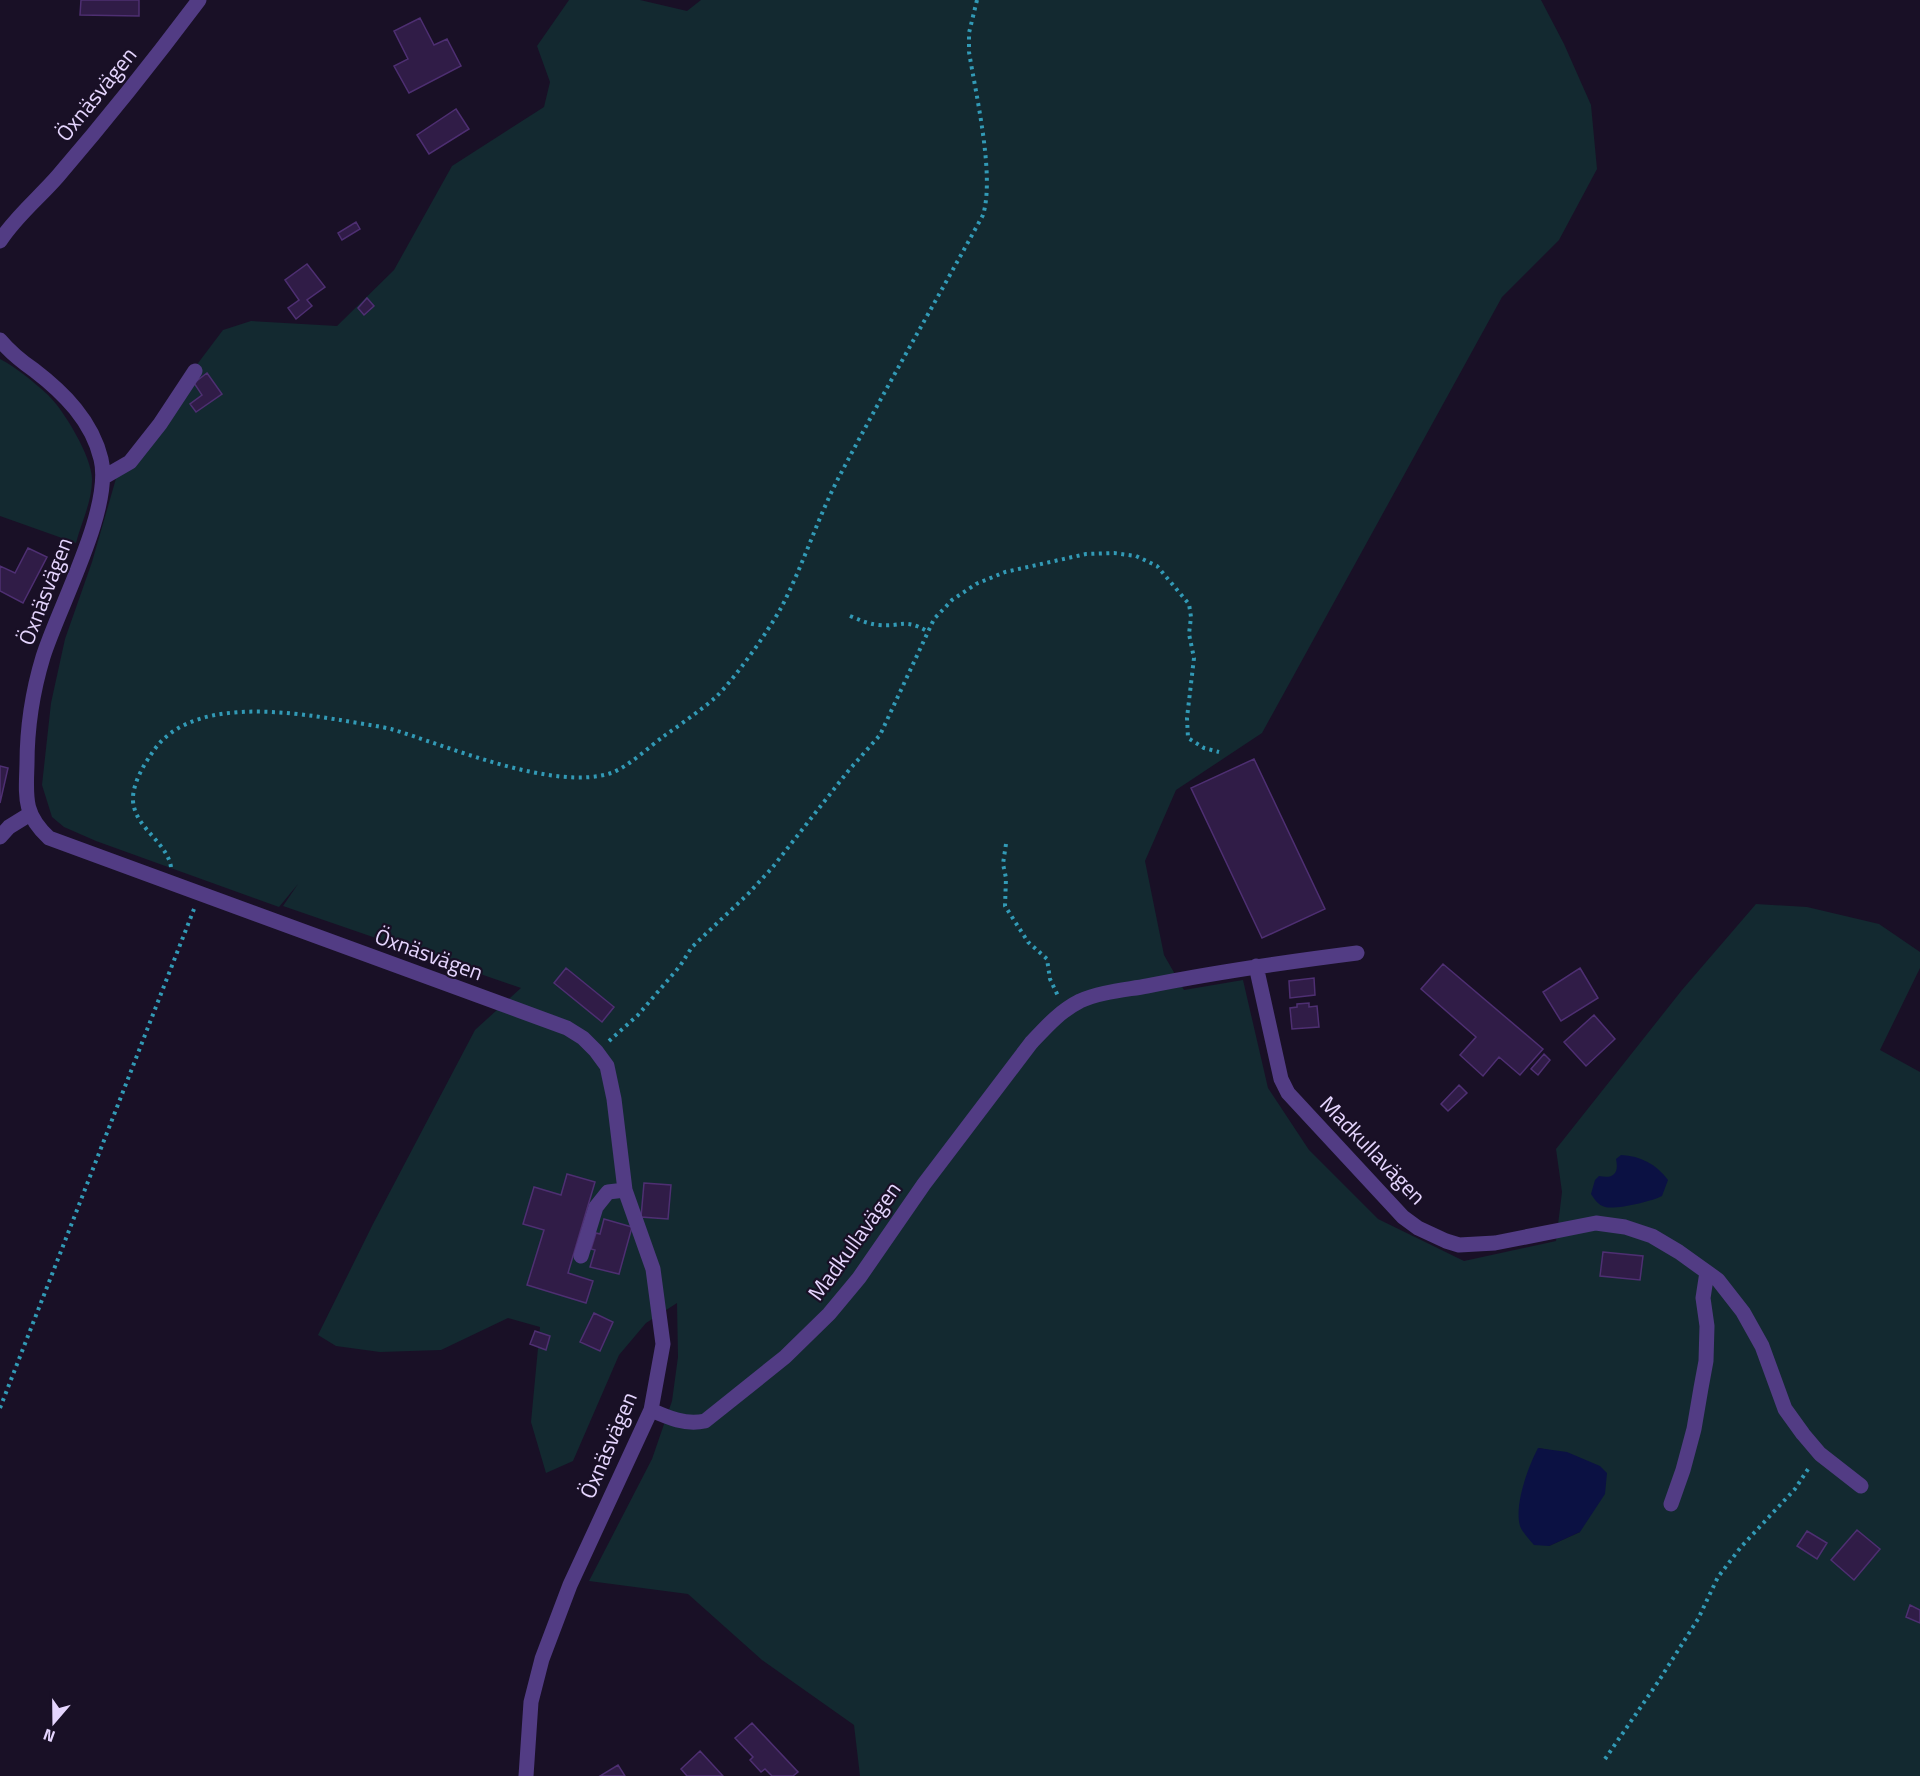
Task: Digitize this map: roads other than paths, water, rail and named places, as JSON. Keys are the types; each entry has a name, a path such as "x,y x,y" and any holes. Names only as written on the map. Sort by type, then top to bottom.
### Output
{"street":[{"name":"Öxnäsvägen","path":"0,241 8,228 56,178 140,78 199,0"},
{"name":"Öxnäsvägen","path":"0,340 10,352 64,395 81,415 101,458 104,477 94,523 38,674 27,753 26,800 37,826 49,838 551,1021 567,1028 596,1051 607,1066 614,1099 625,1190 653,1269 663,1344 651,1410 570,1585 542,1659 531,1702 526,1776"},
{"path":"104,477 130,462 160,424 195,372"},
{"path":"0,837 9,827 30,814"},
{"name":"Madkullavägen","path":"651,1410 681,1422 694,1424 705,1421 776,1365 808,1336 859,1278 924,1184 1031,1043 1067,1009 1090,997 1256,966 1357,953"},
{"name":"Madkullavägen","path":"1256,966 1281,1079 1288,1093 1403,1217 1418,1228 1459,1245 1478,1245 1596,1223 1625,1227 1652,1236 1718,1280 1743,1312 1762,1346 1785,1409 1820,1455 1861,1486"},
{"path":"581,1256 596,1208 608,1192 625,1190"},
{"path":"1671,1504 1683,1470 1701,1388 1707,1326 1703,1298 1707,1272"}]}
